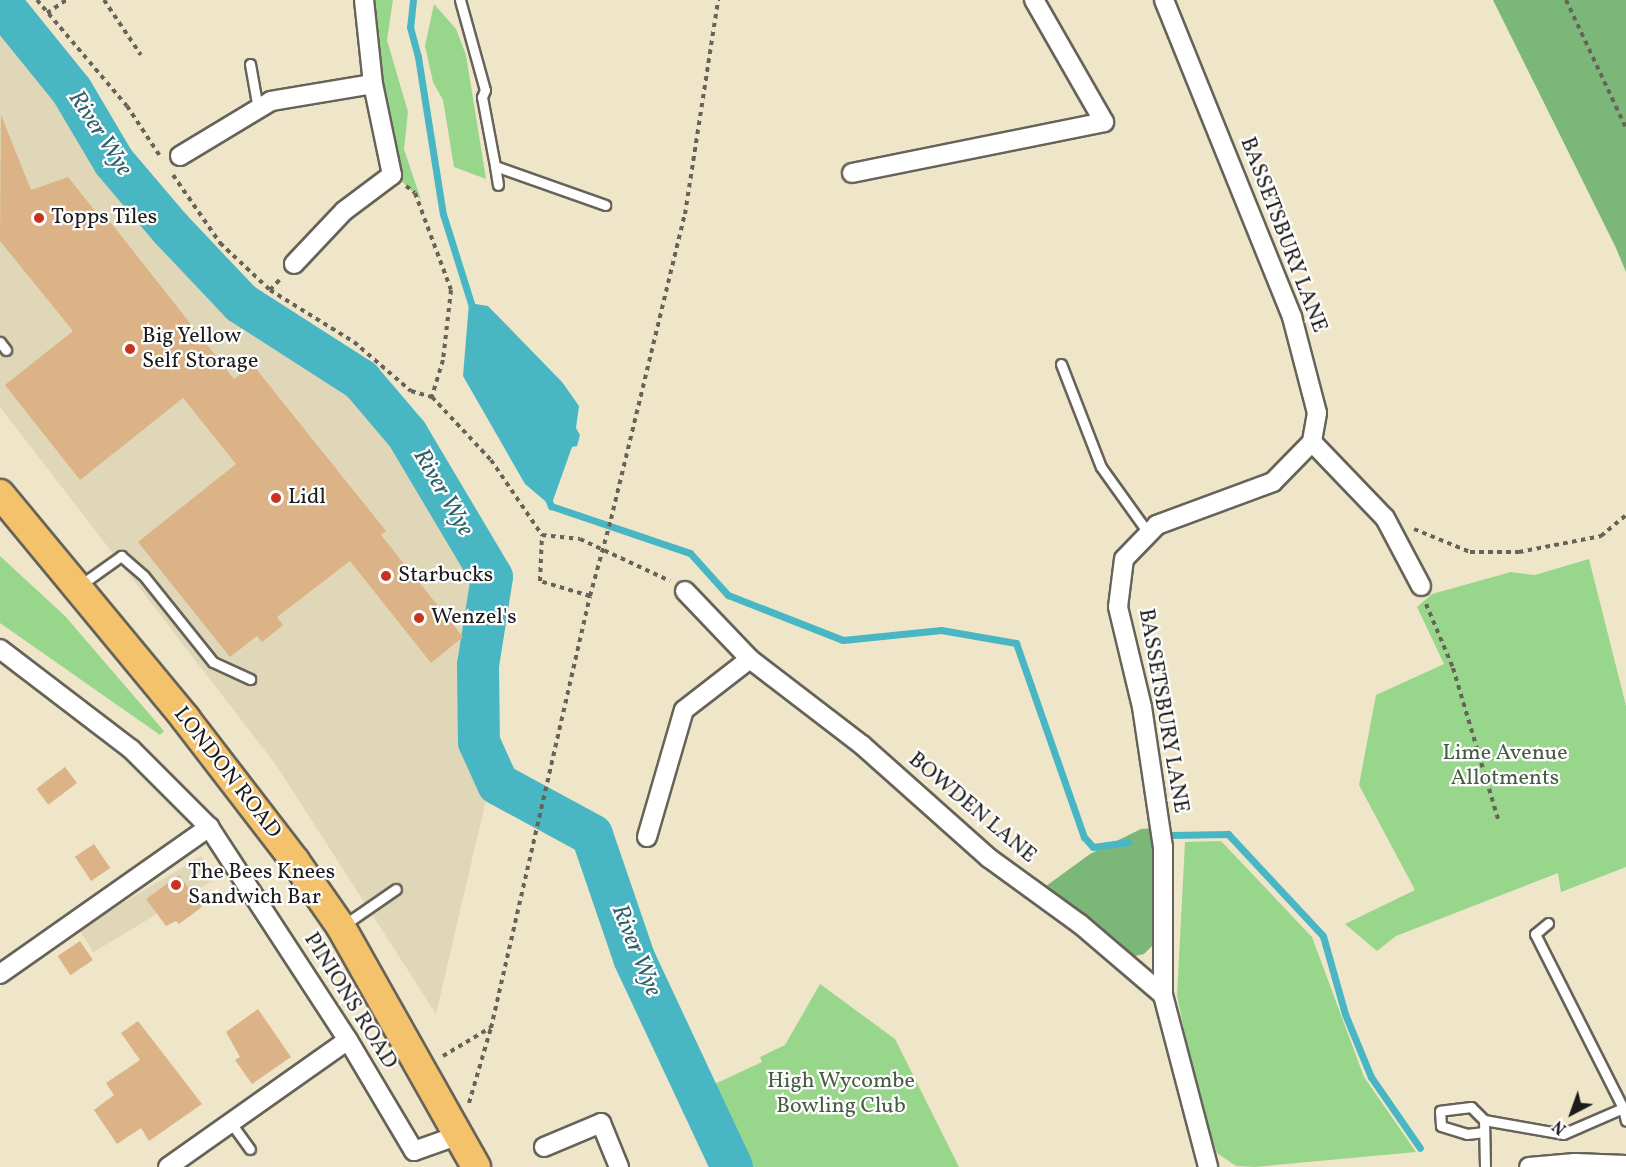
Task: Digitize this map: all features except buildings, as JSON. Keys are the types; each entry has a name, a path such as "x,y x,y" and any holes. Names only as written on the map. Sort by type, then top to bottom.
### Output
{"main road":[{"name":"LONDON ROAD","path":"0,494 185,718 341,927 476,1167"}],"street":[{"path":"294,264 344,211 392,175 373,84 364,0"},
{"path":"852,173 1104,122 1034,0"},
{"name":"BASSETSBURY LANE","path":"1164,0 1292,317 1317,412 1312,442 1273,482 1157,525 1124,559 1118,607 1142,707 1163,847 1163,995 1209,1167"},
{"path":"180,156 271,101 373,84"},
{"path":"1312,442 1385,518 1421,586"},
{"name":"BOWDEN LANE","path":"686,591 750,660 862,745 989,858 1080,924 1163,995"},
{"name":"PINIONS ROAD","path":"4,658 132,749 209,827 348,1040 413,1159 459,1135"},
{"path":"647,837 684,710 750,660"},
{"path":"0,974 209,827"},
{"path":"168,1167 348,1040"},
{"path":"544,1147 601,1123 619,1167"},
{"path":"1529,1167 1575,1163 1626,1165"}],"lane":[{"path":"460,0 484,90 482,97 498,185"},
{"path":"250,64 258,109"},
{"path":"495,166 605,205"},
{"path":"1061,364 1101,467 1149,534"},
{"path":"78,587 121,556 144,576 213,662 250,679"},
{"path":"341,927 396,889"},
{"path":"1548,923 1535,934 1623,1108 1626,1121"},
{"path":"1484,1132 1467,1134 1441,1126 1440,1111 1471,1107 1484,1120 1563,1134 1623,1108"},
{"path":"1484,1120 1485,1167"},
{"path":"231,1123 249,1149"}],"path":[{"path":"47,13 66,0"},
{"path":"104,0 141,55"},
{"path":"459,1135 491,1028 590,596 685,214 718,0"},
{"path":"1566,0 1626,128"},
{"path":"392,175 415,193 451,290 443,360 432,397"},
{"path":"1385,518 1470,552 1519,552 1602,536 1626,516"},
{"path":"542,535 540,581 590,596"},
{"path":"580,539 660,574 686,591"},
{"path":"1421,586 1430,616 1453,668 1498,819"},
{"path":"429,1080 446,1052 491,1028"}],"shaded area":[{"path":"0,16 91,143 100,138 118,161 173,243 226,294 343,374 382,407 405,437 457,526 462,549 476,570 479,591 463,680 463,744 473,770 489,787 436,1014 276,765 0,407"},
{"path":"201,856 215,879 93,952 79,929"}],"green space":[{"path":"370,0 393,0 387,40 408,112 404,149 421,200 393,173"},
{"path":"1493,0 1626,0 1626,272 1616,248"},
{"path":"434,4 456,29 466,55 486,179 454,167 443,100 433,82 425,46"},
{"path":"0,556 65,616 164,731 160,735 0,623"},
{"name":"Lime Avenue Allotments","path":"1589,559 1626,706 1626,867 1561,892 1558,873 1396,936 1377,951 1345,924 1415,890 1359,785 1376,695 1444,664 1417,607 1432,594 1511,572 1535,575"},
{"path":"1153,828 1158,940 1144,954 1131,957 1042,889 1090,854 1141,829"},
{"path":"1221,841 1312,937 1364,1077 1416,1152 1255,1167 1236,1166 1217,1153 1197,1093 1177,996 1185,842"},
{"name":"High Wycombe Bowling Club","path":"820,984 895,1039 959,1167 747,1167 706,1088 762,1062 760,1057 785,1045"}],"water":[{"path":"469,303 488,306 562,382 579,406 576,428 580,435 577,446 572,447 551,506 525,484 463,376"}],"waterway":[{"path":"413,0 410,27 418,57 443,214 473,310"},
{"name":"River Wye","path":"0,2 72,91 114,162 171,229 241,303 361,380 407,434 492,577 478,665 479,742 498,784 592,835 634,958 732,1167"},
{"path":"548,499 551,506 690,553 728,595 843,640 941,630 1016,643 1084,837 1093,847 1129,842"},
{"path":"1170,835 1228,834 1323,936 1345,1014 1371,1077 1420,1148"}],"place":[{"name":"Topps Tiles","path":"39,218"},
{"name":"Big Yellow Self Storage","path":"130,349"},
{"name":"Lidl","path":"276,498"},
{"name":"Starbucks","path":"386,576"},
{"name":"Wenzel's","path":"419,618"},
{"name":"The Bees Knees Sandwich Bar","path":"176,885"}]}
